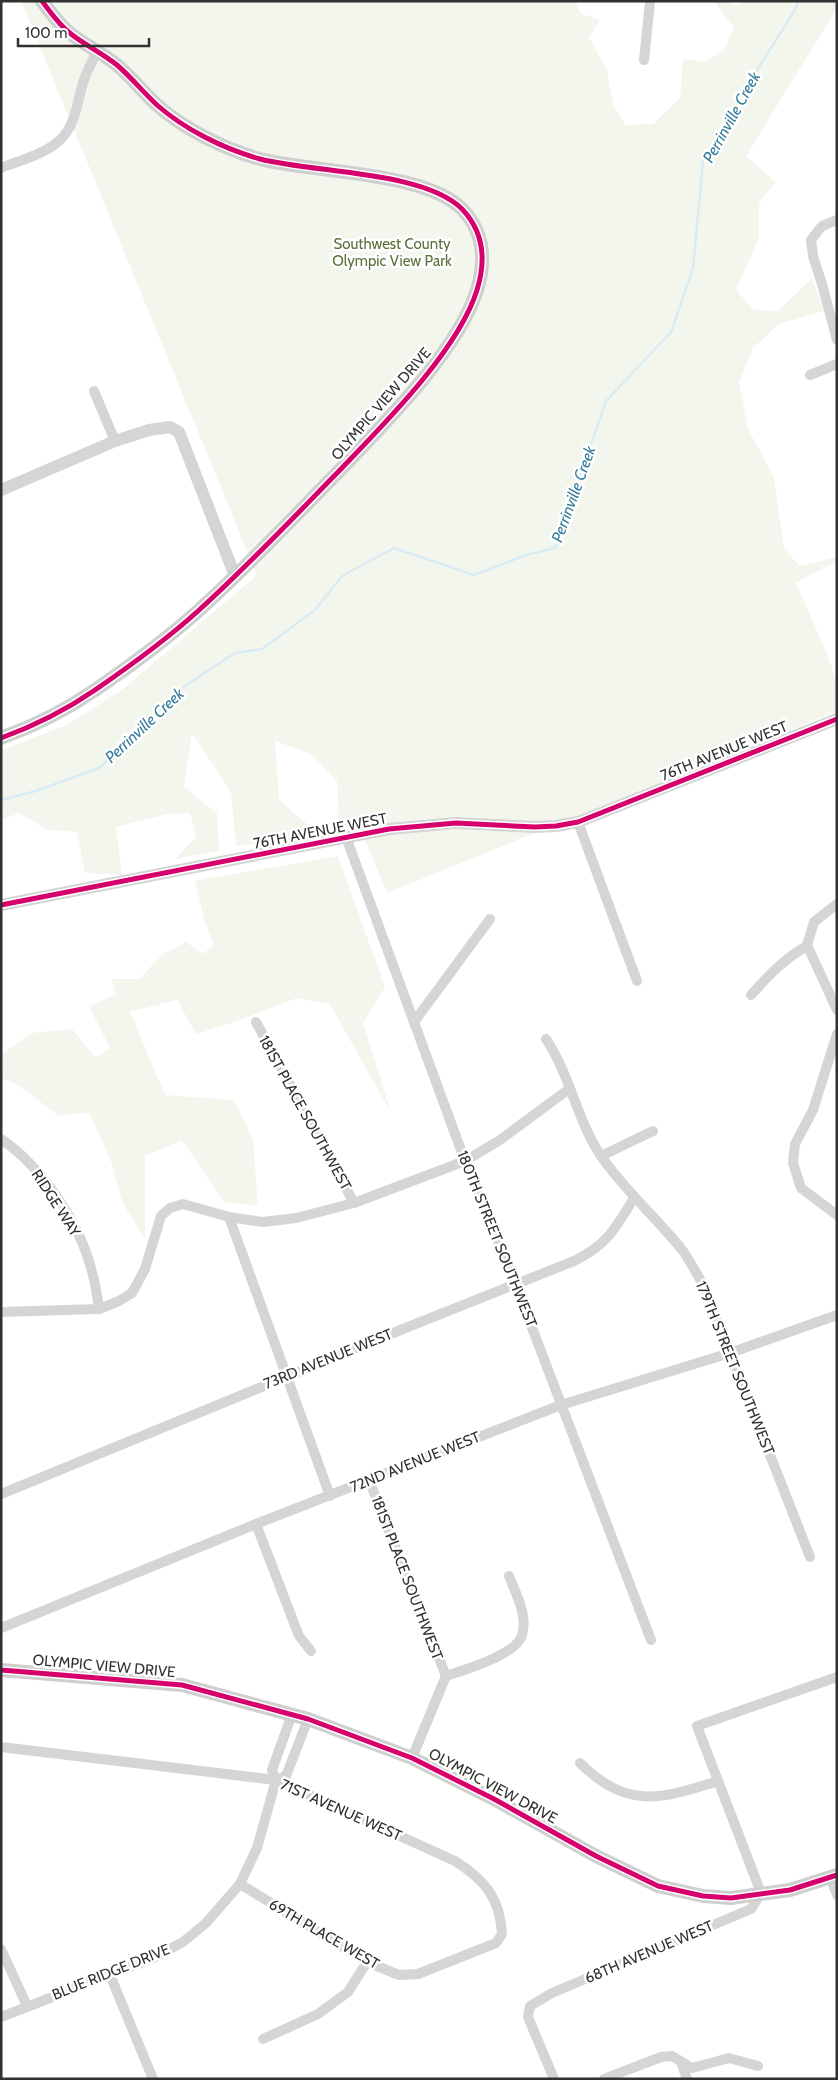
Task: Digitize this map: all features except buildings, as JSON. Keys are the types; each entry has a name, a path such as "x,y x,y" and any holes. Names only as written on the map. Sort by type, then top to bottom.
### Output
{"main road":[{"name":"OLYMPIC VIEW DRIVE","path":"1,738 51,717 94,691 185,622 235,576 370,439 441,354 466,317 478,289 483,258 479,236 470,218 455,203 428,188 254,157 228,147 188,127 166,112 116,64 64,28 42,1"},
{"name":"OLYMPIC VIEW DRIVE","path":"1,1670 182,1685 308,1719 412,1758 596,1856 658,1886 703,1896 731,1898 790,1890 834,1876"}],"street":[{"path":"644,60 650,1"},
{"path":"1,168 41,152 62,139 70,128 83,82 97,52"},
{"path":"837,220 822,226 811,240 813,256 837,340"},
{"path":"810,375 837,364"},
{"path":"94,391 115,441"},
{"path":"1,490 115,441 149,430 170,427 179,432 235,576"},
{"name":"76TH AVENUE WEST","path":"1,905 389,829 456,823 535,827 578,822 837,719"},
{"path":"578,822 637,981"},
{"name":"180TH STREET SOUTHWEST","path":"346,837 465,1160 515,1284 651,1640"},
{"path":"837,904 814,922 808,946 837,1010"},
{"path":"414,1022 490,919"},
{"path":"751,995 768,976 793,954 808,946"},
{"name":"181ST PLACE SOUTHWEST","path":"256,1022 354,1203"},
{"path":"837,1034 813,1110 795,1144 794,1163 801,1188 837,1215"},
{"name":"179TH STREET SOUTHWEST","path":"546,1039 557,1055 582,1122 601,1156 634,1198 683,1251 703,1284 810,1558"},
{"path":"1,1312 99,1309 119,1301 132,1293 144,1269 161,1216 170,1208 183,1204 229,1217 262,1222 296,1218 354,1203 465,1160 500,1140 569,1089"},
{"path":"601,1156 653,1131"},
{"name":"RIDGE WAY","path":"1,1138 19,1151 47,1184 77,1231 92,1272 99,1309"},
{"name":"73RD AVENUE WEST","path":"1,1494 515,1284 574,1262 592,1252 609,1238 634,1198"},
{"path":"229,1217 330,1496"},
{"name":"72ND AVENUE WEST","path":"1,1628 256,1524 561,1405 730,1353 837,1315"},
{"name":"181ST PLACE SOUTHWEST","path":"369,1480 446,1676"},
{"path":"256,1524 299,1636 312,1651"},
{"path":"412,1758 446,1676 489,1660 514,1646 522,1636 523,1618 520,1604 509,1576"},
{"path":"761,1893 697,1726 837,1677"},
{"name":"BLUE RIDGE DRIVE","path":"1,2017 153,1958 183,1942 206,1923 240,1884 257,1848 276,1780 272,1770 292,1714"},
{"name":"BLUE RIDGE DRIVE","path":"276,1780 286,1776 308,1719"},
{"name":"71ST AVENUE WEST","path":"1,1747 276,1780 455,1861 476,1874 491,1894 501,1917 502,1934 496,1943"},
{"path":"580,1763 598,1781 625,1793 649,1797 671,1795 718,1781"},
{"path":"834,1876 837,1895"},
{"name":"69TH PLACE WEST","path":"240,1884 367,1962 399,1975 418,1974 496,1943"},
{"name":"68TH AVENUE WEST","path":"554,2079 528,2017 530,2006 570,1986 751,1909 761,1893"},
{"path":"1,1949 27,2006"},
{"path":"263,2039 318,2014 348,1992 367,1962"},
{"path":"110,1975 153,2079"},
{"path":"604,2079 661,2057 672,2056 692,2068 729,2058 758,2066"},
{"path":"681,2062 688,2079"}],"green space":[{"name":"Southwest County Olympic View Park","path":"21,1 576,1 581,14 600,20 589,38 606,68 614,107 626,125 653,124 680,98 683,59 706,62 726,47 734,28 714,1 726,1 737,6 742,1 837,1 837,8 746,156 776,182 759,203 759,238 736,290 754,310 778,311 812,278 824,311 779,324 753,348 739,383 748,429 774,477 784,549 800,566 837,557 837,561 796,583 828,656 837,684 837,711 387,893 362,833 339,823 337,781 311,754 275,741 279,800 321,836 236,846 231,792 192,733 184,787 217,813 219,851 175,859 196,837 190,813 168,814 116,827 122,875 85,873 77,832 48,830 19,813 1,820 1,750 67,725 123,689 257,575"},
{"path":"338,856 385,987 363,1023 392,1115 330,1004 297,998 237,1021 196,1034 177,1000 130,1012 165,1095 234,1100 253,1140 258,1206 224,1202 182,1140 145,1156 145,1239 122,1202 112,1164 89,1112 59,1116 18,1085 1,1078 1,1055 31,1033 72,1029 96,1058 110,1048 89,1006 116,994 112,979 139,979 163,954 186,942 203,954 214,944 205,923 195,881"}],"waterway":[{"name":"Perrinville Creek","path":"1,800 36,791 99,768 143,729 171,695 235,653 262,649 315,610 342,576 394,548 474,575 526,555 555,548 606,401 671,332 693,268 703,161 738,100 795,10 798,1"}],"cycle path":[{"path":"1,738 26,728 73,704 135,662 198,611 270,542 397,410 437,362 454,338 467,313 477,290 482,268 481,247 475,227 462,209 445,197 422,187 396,180 283,164 246,155 219,144 192,130 168,114 117,65 67,30 55,19 42,1"},
{"path":"1,905 389,829 456,823 535,827 578,822 837,719"},
{"path":"1,1670 182,1685 308,1719 412,1758 494,1799 596,1856 658,1886 703,1896 731,1898 790,1890 837,1875"}]}
